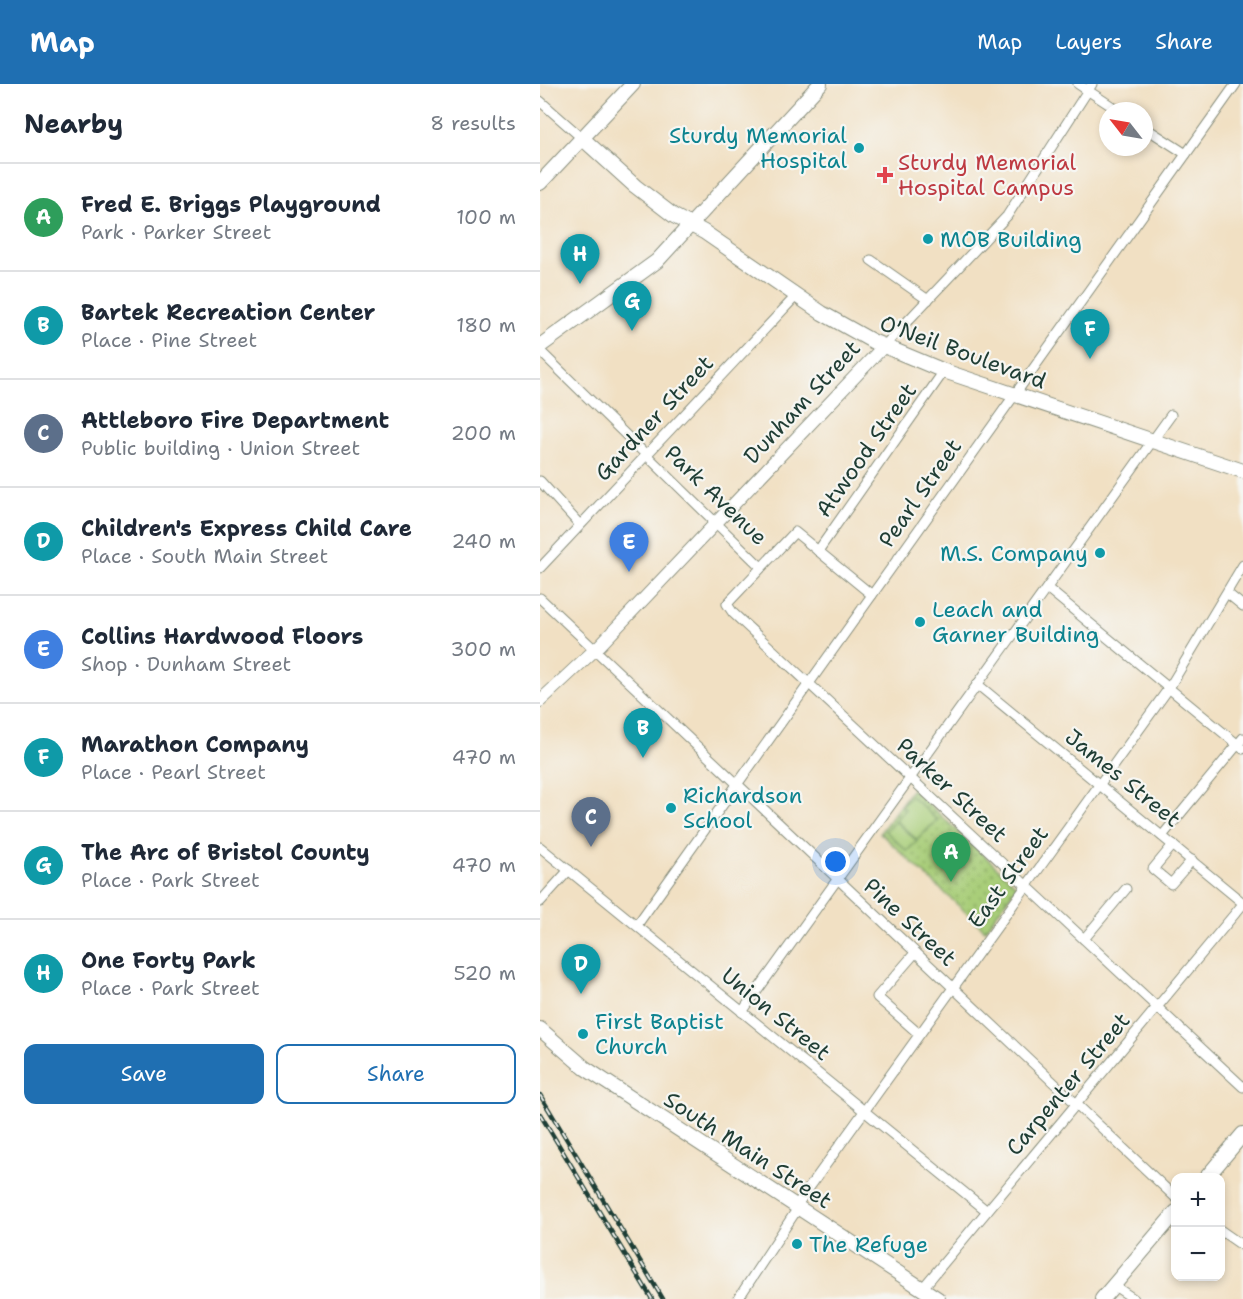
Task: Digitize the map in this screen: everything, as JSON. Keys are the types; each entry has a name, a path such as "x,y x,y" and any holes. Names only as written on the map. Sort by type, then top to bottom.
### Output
{"main road":[{"path":"540,183 633,84"},
{"path":"540,346 652,265 820,84"},
{"name":"O'Neil Boulevard","path":"582,138 651,199 834,321 883,347 944,371 1243,471"},
{"name":"South Main Street","path":"540,1029 585,1068 938,1299"},
{"path":"1210,1173 1243,1134"},
{"path":"1102,1299 1171,1218"}],"street":[{"path":"1078,84 1090,87 1108,102"},
{"name":"Pearl Street","path":"636,925 1236,84"},
{"name":"Dunham Street","path":"540,701 595,650 1007,216 1090,87"},
{"path":"540,101 582,138"},
{"path":"1153,133 1186,154"},
{"path":"871,260 928,300"},
{"name":"Gardner Street","path":"540,567 796,296"},
{"name":"Park Avenue","path":"540,351 762,567"},
{"name":"Atwood Street","path":"818,551 944,371"},
{"path":"742,1012 1171,415"},
{"path":"540,481 580,525"},
{"path":"762,567 795,532 872,595"},
{"name":"East Street","path":"738,1299 797,1207 864,1111 1169,688 1243,566"},
{"name":"Parker Street","path":"762,567 727,604 809,684 1243,1087"},
{"path":"1047,588 1241,744 1162,836"},
{"path":"1227,593 1243,606"},
{"name":"Pine Street","path":"540,598 1171,1193"},
{"name":"James Street","path":"977,684 1243,904"},
{"path":"1173,845 1153,869 1172,884 1191,860"},
{"name":"Union Street","path":"540,847 987,1211"},
{"path":"540,903 569,870"},
{"path":"1084,939 1126,889"},
{"name":"Carpenter Street","path":"922,1289 1243,904"},
{"path":"915,953 877,997 919,1034"},
{"path":"1225,1233 1243,1246"},
{"path":"1113,1285 1134,1299"}],"green space":[{"path":"912,789 1017,886 985,930 880,833"},
{"path":"911,796 937,820 917,840 895,820 905,809 901,806"},
{"path":"895,821 917,841 907,851 885,831"}],"railway":[{"path":"540,1095 663,1299"},
{"path":"540,1114 652,1299"}],"place":[{"name":"Sturdy Memorial Hospital","path":"859,148"},
{"name":"Sturdy Memorial Hospital Campus","path":"885,175"},
{"name":"MOB Building","path":"928,239"},
{"name":"One Forty Park","path":"580,284"},
{"name":"The Arc of Bristol County","path":"632,331"},
{"name":"Marathon Company","path":"1090,359"},
{"name":"M.S. Company","path":"1100,553"},
{"name":"Collins Hardwood Floors","path":"629,572"},
{"name":"Leach and Garner Building","path":"920,622"},
{"name":"Bartek Recreation Center","path":"643,758"},
{"name":"Richardson School","path":"671,808"},
{"name":"Attleboro Fire Department","path":"591,847"},
{"name":"Fred E. Briggs Playground","path":"951,882"},
{"name":"Children's Express Child Care","path":"581,994"},
{"name":"First Baptist Church","path":"583,1034"},
{"name":"The Refuge","path":"797,1244"}]}
